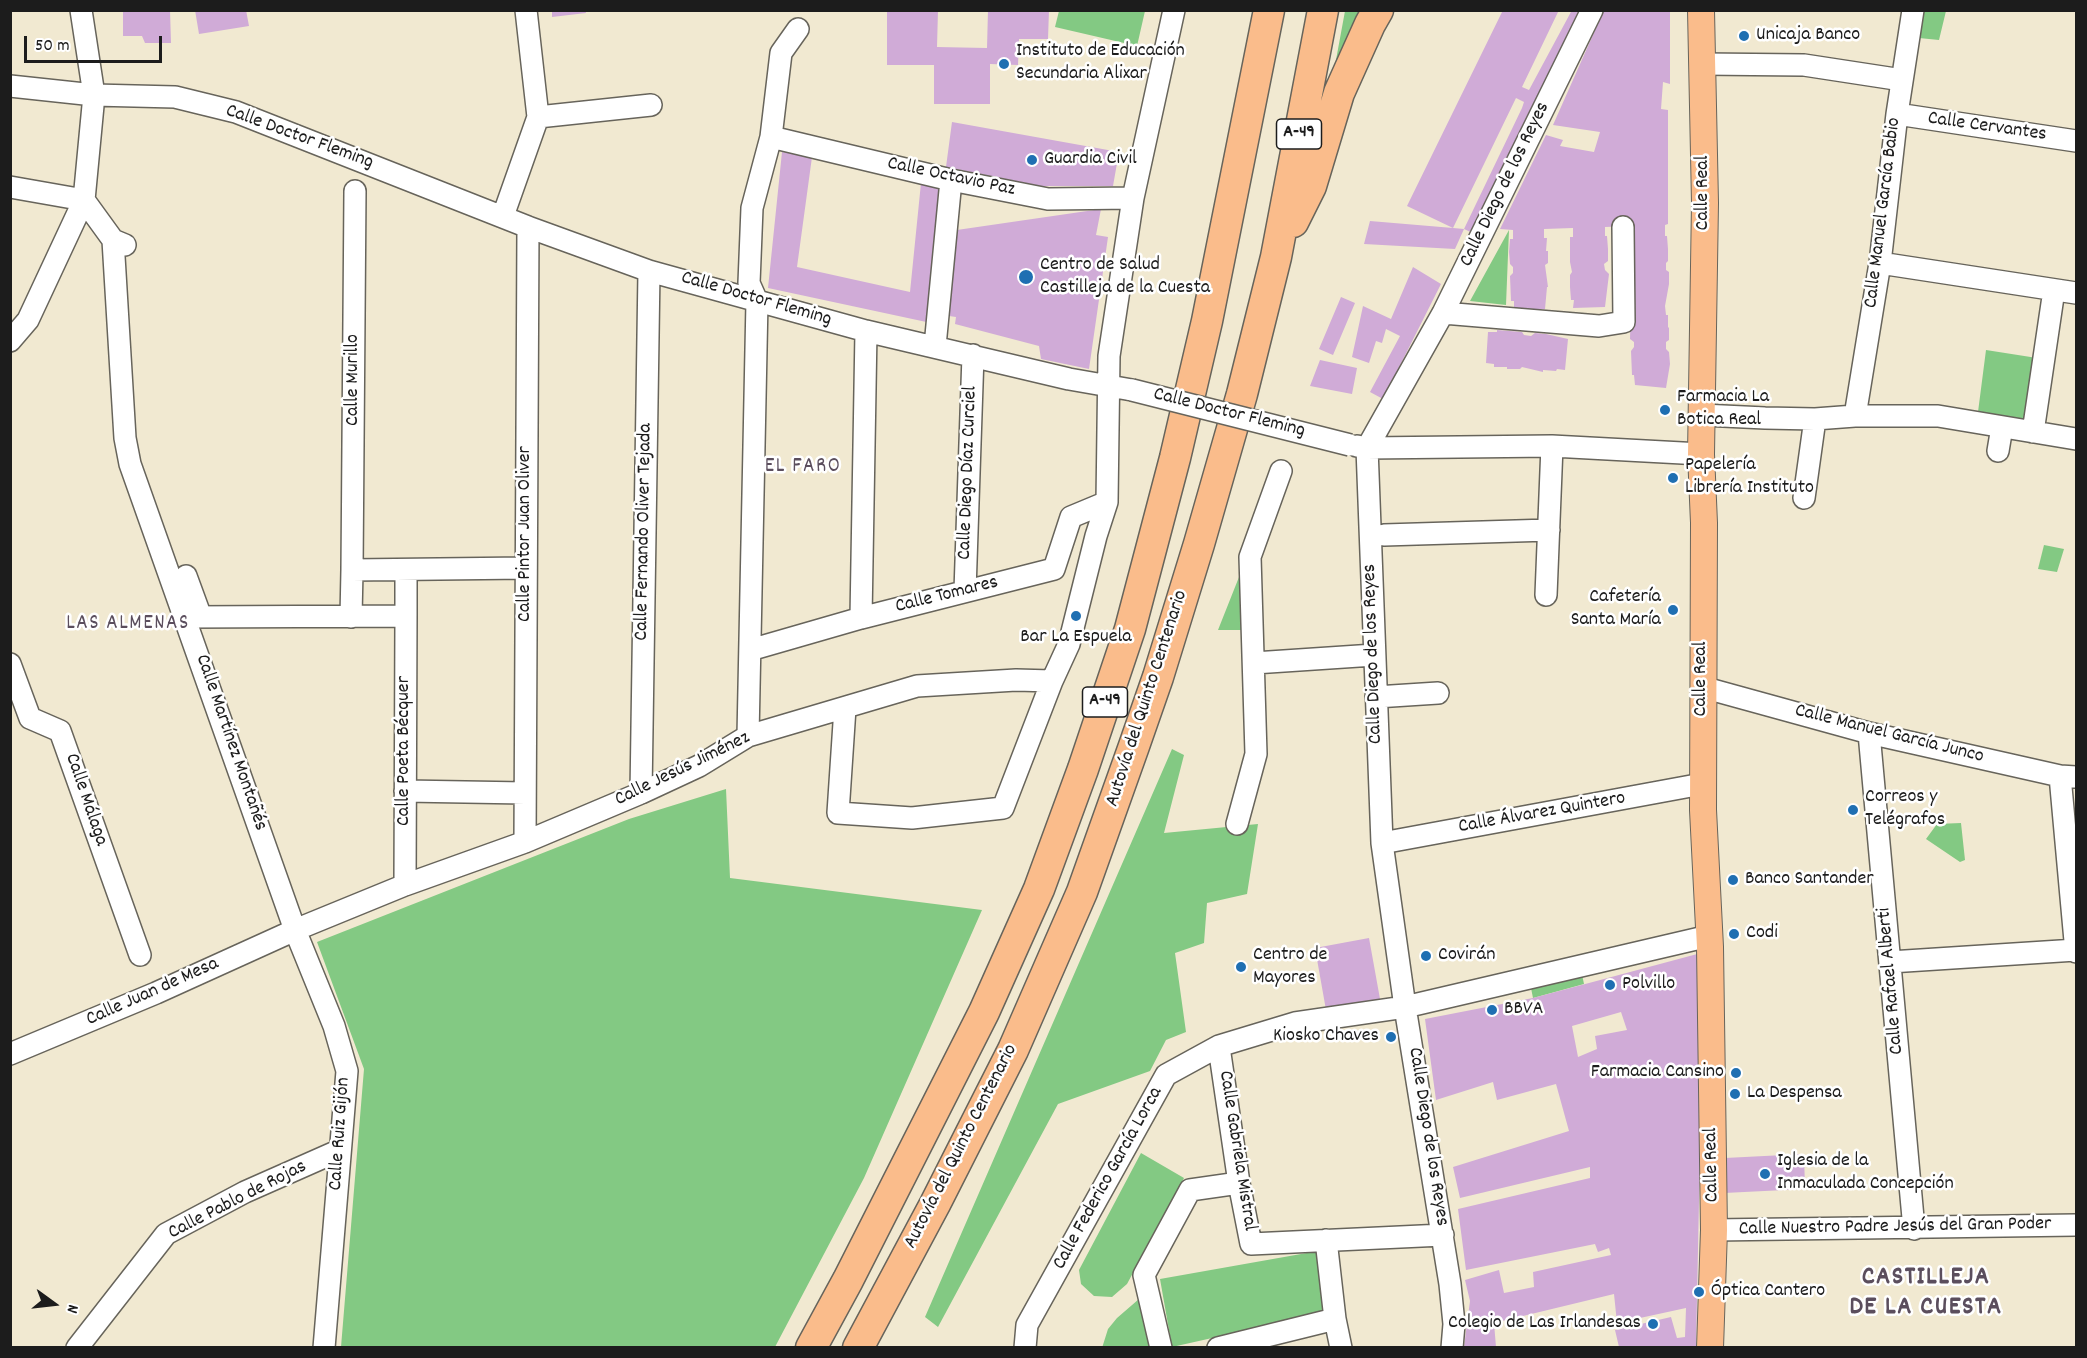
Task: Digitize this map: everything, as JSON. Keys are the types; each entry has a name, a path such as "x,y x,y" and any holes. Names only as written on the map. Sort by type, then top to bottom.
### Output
{"highway":[{"name":"Autovía del Quinto Centenario","path":"811,1347 848,1280 984,1012 1039,889 1083,769 1130,629 1175,458 1209,309 1269,10"},
{"name":"Autovía del Quinto Centenario","path":"858,1347 935,1204 1013,1050 1082,892 1158,677 1242,394 1276,257 1323,10"},
{"path":"1276,257 1311,186 1339,93 1378,10"}],"main road":[{"name":"Calle Real","path":"1701,10 1705,203 1701,454 1704,523 1702,784 1709,936 1714,1230 1710,1347"}],"street":[{"path":"10,341 28,320 84,200 94,95 81,10"},
{"path":"503,216 538,117 526,10"},
{"path":"845,708 838,813 912,818 1003,808 1052,681 1069,644 1096,536 1107,502 1109,356 1133,198 1174,10"},
{"name":"Calle Diego de los Reyes","path":"1452,1347 1454,1324 1443,1235 1405,1007 1382,843 1374,655 1359,446 1443,313 1593,10"},
{"name":"Calle Manuel García Babio","path":"1855,416 1880,263 1897,114 1913,10"},
{"path":"748,736 757,301 749,282 752,208 771,137 781,53 798,29"},
{"path":"1702,64 1804,65 1902,80"},
{"name":"Calle Doctor Fleming","path":"10,86 94,95 175,97 236,112 528,227 649,271 866,331 1070,379 1132,390 1359,446 1552,446 1701,454"},
{"path":"538,117 651,105"},
{"name":"Calle Cervantes","path":"1897,114 2076,141"},
{"name":"Calle Octavio Paz","path":"771,137 951,180 1048,200 1133,198"},
{"path":"935,346 951,180"},
{"path":"10,187 84,200"},
{"name":"Calle Murillo","path":"351,617 355,191"},
{"name":"Calle Martínez Montañés","path":"84,200 112,240 125,438 130,464 193,617 295,930"},
{"name":"Calle Pintor Juan Oliver","path":"525,842 528,227"},
{"path":"1443,313 1599,326 1624,322 1623,227"},
{"path":"1880,263 2076,293"},
{"name":"Calle Fernando Oliver Tejada","path":"641,793 649,271"},
{"path":"2033,432 2054,290"},
{"path":"861,618 866,331"},
{"name":"Calle Diego Díaz Curciel","path":"965,591 973,355"},
{"path":"1702,415 1765,418 1938,416 2076,439"},
{"path":"1804,498 1815,418"},
{"path":"1998,451 2002,427"},
{"path":"1546,595 1552,446"},
{"path":"1237,824 1256,754 1250,557 1281,471"},
{"name":"Calle Tomares","path":"750,650 861,618 1054,569 1071,517 1107,502"},
{"path":"1384,535 1549,530"},
{"path":"352,570 526,568"},
{"name":"Calle Poeta Bécquer","path":"405,885 406,570"},
{"path":"193,617 406,616"},
{"path":"1254,663 1374,655"},
{"name":"Calle Málaga","path":"10,664 30,718 60,730 140,955"},
{"name":"Calle Jesús Jiménez","path":"295,930 405,885 525,842 641,793 699,766 748,736 917,686 1016,680 1052,681"},
{"name":"Calle Manuel García Junco","path":"1702,687 1869,733 2068,776"},
{"path":"1376,697 1438,693"},
{"name":"Calle Rafael Alberti","path":"1869,733 1914,1228"},
{"path":"1890,962 2076,951 2068,776"},
{"name":"Calle Álvarez Quintero","path":"1382,843 1702,784"},
{"path":"405,791 525,793"},
{"name":"Calle Juan de Mesa","path":"10,1054 156,993 295,930"},
{"name":"Calle Ruiz Gijón","path":"295,930 334,1026 347,1071 324,1347"},
{"name":"Calle Federico García Lorca","path":"1025,1347 1027,1325 1166,1075 1219,1047 1295,1023 1405,1007 1709,936"},
{"name":"Calle Gabriela Mistral","path":"1219,1047 1239,1183 1251,1244 1443,1235"},
{"name":"Calle Pablo de Rojas","path":"77,1347 166,1234 245,1192 340,1150"},
{"path":"1161,1347 1144,1275 1190,1190 1239,1183"},
{"name":"Calle Nuestro Padre Jesús del Gran Poder","path":"1714,1230 2076,1225"},
{"path":"1326,1240 1335,1320 1341,1347"},
{"path":"1218,1347 1335,1320"}],"green space":[{"path":"1059,10 1145,11 1137,46 1055,27"},
{"path":"1345,11 1368,11 1329,98"},
{"path":"1924,11 1946,11 1939,40 1919,38"},
{"path":"1509,230 1506,305 1470,301"},
{"path":"1986,350 2037,358 2027,420 1978,412"},
{"path":"2044,545 2064,549 2057,572 2038,569"},
{"path":"1241,572 1244,630 1218,630"},
{"path":"1172,749 1184,755 1164,833 1258,824 1247,894 1207,903 1204,943 1175,953 1186,1032 1166,1040 1150,1071 1058,1104 938,1327 925,1317"},
{"path":"726,789 730,878 982,910 864,1178 775,1347 341,1347 364,1069 317,942 629,819"},
{"path":"1961,823 1965,860 1960,862 1926,839 1937,824"},
{"path":"1579,960 1584,984 1533,998 1528,973"},
{"path":"1141,1153 1184,1178 1127,1284 1112,1297 1094,1296 1081,1284 1079,1270"},
{"path":"1318,1251 1324,1313 1172,1347 1160,1279"},
{"path":"1139,1299 1152,1347 1102,1348 1108,1329"}],"building":[{"path":"123,10 170,10 171,43 145,43 142,36 123,36"},
{"path":"195,10 246,10 249,26 199,34"},
{"path":"552,10 585,10 586,13 552,17"},
{"path":"887,10 938,10 937,47 987,48 988,10 1049,10 1048,39 1019,39 1018,65 990,64 990,104 934,104 934,65 887,65"},
{"path":"1503,10 1559,10 1522,87 1529,90 1572,10 1586,10 1475,234 1464,229 1522,108 1524,102 1516,98 1453,228 1407,206"},
{"path":"1604,10 1670,10 1670,84 1663,82 1661,109 1668,110 1668,224 1665,225 1665,236 1667,236 1666,270 1669,272 1669,284 1665,306 1669,327 1666,349 1669,352 1670,364 1666,388 1635,385 1634,375 1632,375 1631,351 1634,342 1630,339 1633,226 1605,227 1608,261 1604,264 1609,274 1605,307 1573,308 1574,300 1571,300 1570,287 1572,272 1570,237 1573,237 1573,228 1544,229 1544,238 1547,238 1546,251 1548,251 1548,263 1545,265 1548,287 1545,309 1514,310 1514,301 1511,301 1510,276 1513,273 1513,267 1510,264 1509,252 1513,230 1500,229 1546,135 1563,140 1560,146 1594,152 1600,132 1553,125"},
{"name":"Guardia Civil","path":"952,122 1119,152 1113,186 1041,186 946,167"},
{"path":"782,152 812,157 797,267 910,292 921,183 946,189 931,323 768,288"},
{"name":"Centro de Salud Castilleja de la Cuesta","path":"1101,209 1096,235 1108,237 1089,369 1041,359 1039,346 955,324 956,317 949,316 950,231"},
{"path":"1370,221 1464,229 1455,249 1364,244"},
{"path":"1413,267 1441,284 1383,399 1370,392 1400,336 1386,329 1382,343 1376,341 1369,363 1352,357 1363,306 1391,319"},
{"path":"1341,297 1355,303 1333,355 1319,349"},
{"path":"1497,330 1522,332 1524,335 1531,336 1535,333 1546,334 1568,339 1565,370 1543,370 1543,372 1522,367 1507,369 1507,367 1494,367 1494,364 1486,363 1488,332 1497,332"},
{"path":"1320,360 1357,368 1352,394 1310,386"},
{"path":"1369,938 1380,999 1326,1010 1315,948"},
{"path":"1701,953 1703,1005 1696,1347 1619,1347 1615,1330 1671,1317 1677,1338 1685,1337 1686,1308 1617,1323 1614,1294 1494,1323 1496,1347 1464,1347 1470,1301 1465,1280 1499,1270 1504,1293 1534,1287 1533,1272 1611,1255 1609,1248 1598,1252 1595,1244 1466,1270 1458,1209 1590,1178 1590,1167 1460,1198 1453,1167 1569,1131 1556,1084 1497,1100 1493,1082 1436,1100 1425,1019 1533,998","holes":["1621,1012 1627,1030 1595,1036 1597,1049 1578,1057 1572,1026"]},
{"name":"Iglesia de la Inmaculada Concepción","path":"1804,1154 1805,1189 1724,1193 1725,1158"}],"place":[{"name":"Unicaja Banco","path":"1744,36"},
{"name":"Instituto de Educación Secundaria Alixar","path":"1004,64"},
{"name":"Guardia Civil","path":"1032,160"},
{"name":"Centro de Salud Castilleja de la Cuesta","path":"1026,277"},
{"name":"Farmacia La Botica Real","path":"1665,410"},
{"name":"Papelería Librería Instituto","path":"1673,478"},
{"name":"Cafetería Santa María","path":"1673,610"},
{"name":"Bar La Espuela","path":"1076,616"},
{"name":"Correos y Telégrafos","path":"1853,810"},
{"name":"Banco Santander","path":"1733,880"},
{"name":"Codi","path":"1734,934"},
{"name":"Covirán","path":"1426,956"},
{"name":"Centro de Mayores","path":"1241,967"},
{"name":"Polvillo","path":"1610,985"},
{"name":"BBVA","path":"1492,1010"},
{"name":"Kiosko Chaves","path":"1391,1037"},
{"name":"Farmacia Cansino","path":"1736,1073"},
{"name":"La Despensa","path":"1735,1094"},
{"name":"Iglesia de la Inmaculada Concepción","path":"1765,1174"},
{"name":"Óptica Cantero","path":"1699,1292"},
{"name":"Colegio de Las Irlandesas","path":"1653,1324"}],"district":[{"name":"EL FARO","path":"803,468"},
{"name":"LAS ALMENAS","path":"128,625"},
{"name":"CASTILLEJA DE LA CUESTA","path":"1926,1294"}]}
